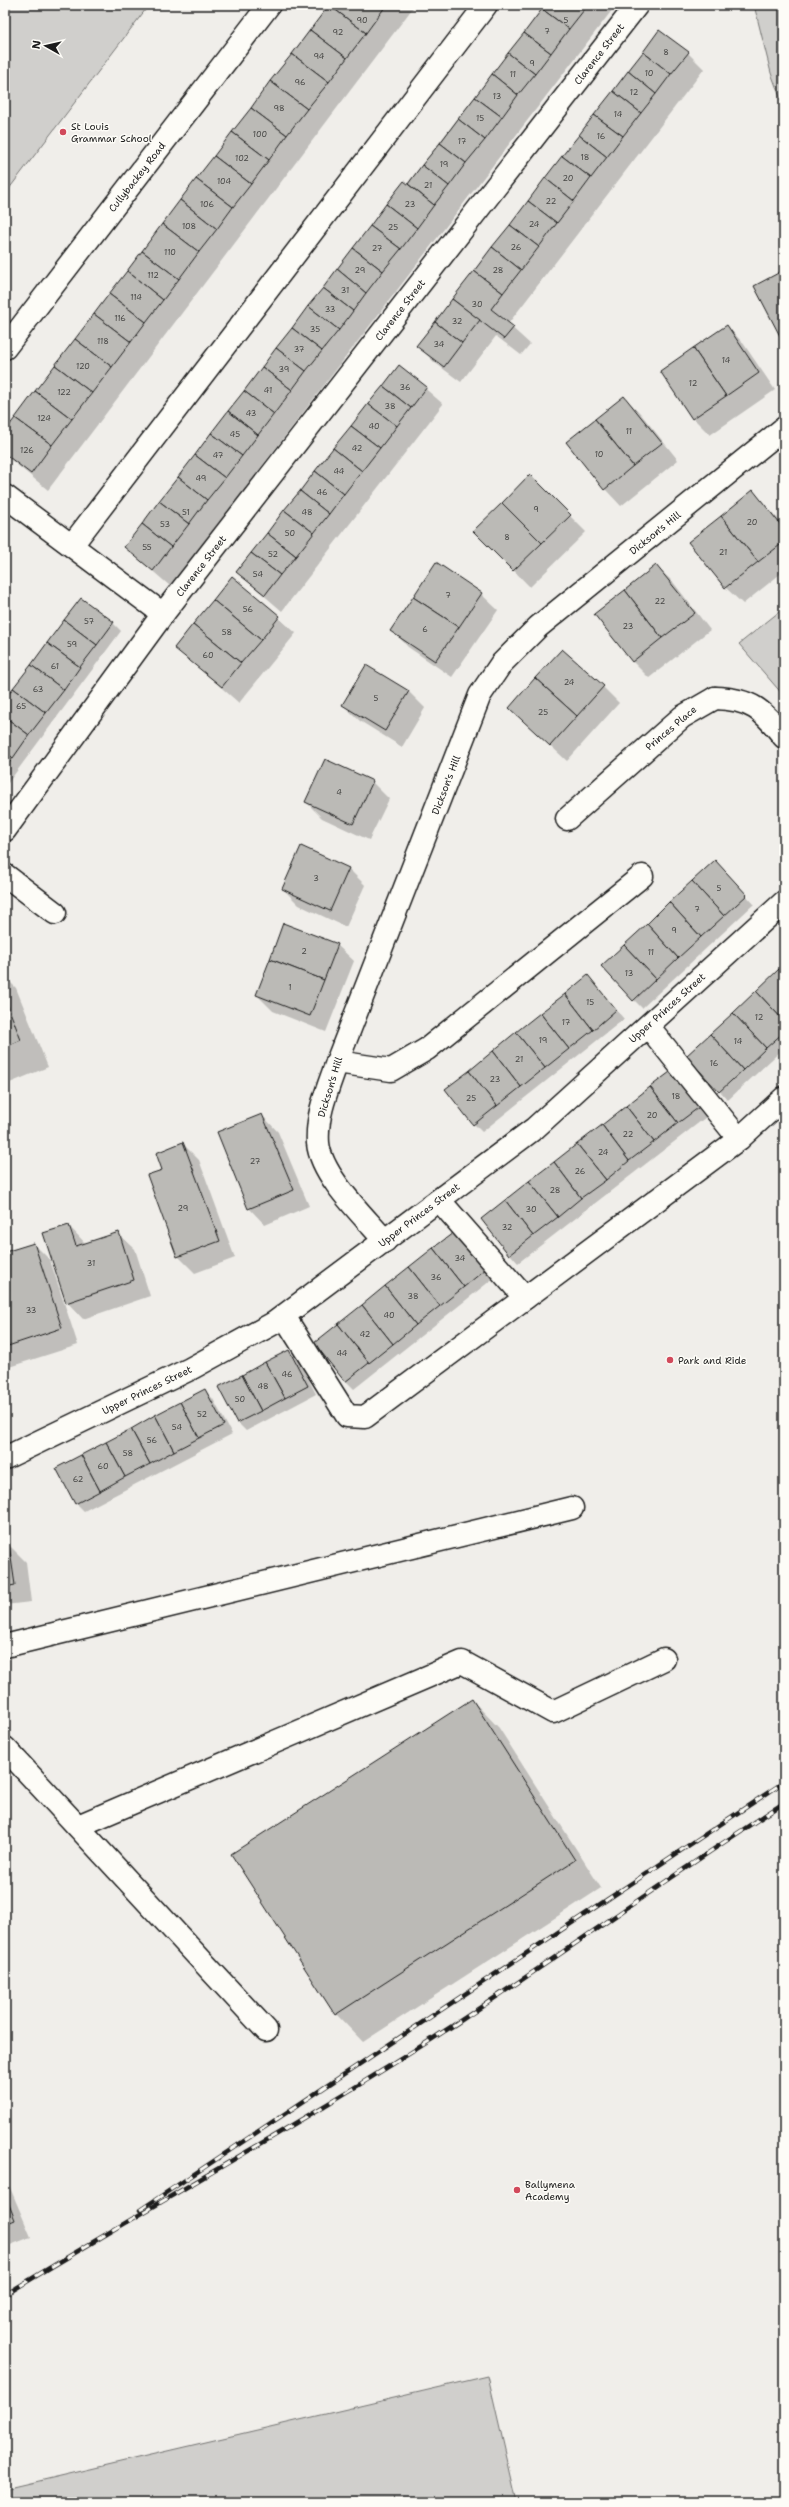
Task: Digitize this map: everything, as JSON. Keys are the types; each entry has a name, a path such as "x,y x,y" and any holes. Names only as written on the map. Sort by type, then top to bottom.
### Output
{"street":[{"name":"Cullybackey Road","path":"5,348 269,5"},
{"path":"72,545 486,5"},
{"name":"Clarence Street","path":"5,830 163,614 637,5"},
{"name":"Dickson's Hill","path":"385,1241 328,1171 321,1157 318,1143 320,1116 338,1062 480,695 501,664 538,627 784,428"},
{"path":"5,496 163,614"},
{"name":"Princes Place","path":"567,819 682,716 715,698 745,702 757,708 768,717 784,737"},
{"path":"5,875 55,913"},
{"path":"338,1062 391,1070 427,1049 642,876"},
{"name":"Upper Princes Street","path":"5,1458 190,1369 284,1316 535,1128 784,902"},
{"path":"648,1026 739,1138"},
{"path":"284,1316 347,1416 365,1417 739,1138 784,1098"},
{"path":"439,1200 525,1298"},
{"path":"5,1646 572,1508"},
{"path":"78,1826 462,1662 553,1712 664,1659"},
{"path":"5,1748 266,2030"}],"shaded area":[{"path":"5,5 149,5 5,194"},
{"path":"754,5 784,5 784,108 771,73"},
{"path":"784,608 784,696 739,644"},
{"path":"488,2376 517,2502 5,2502 5,2489"}],"building":[{"path":"329,5 382,5 385,7 366,33"},
{"path":"329,5 366,33 347,58 310,30"},
{"path":"545,5 577,5 584,10 569,29 542,9"},
{"path":"577,5 588,5 584,10"},
{"path":"542,9 569,29 551,53 524,33"},
{"path":"310,30 347,58 329,82 292,54"},
{"path":"659,30 689,52 671,74 643,52"},
{"path":"524,33 551,53 535,74 508,53"},
{"path":"643,52 671,74 656,94 628,71"},
{"path":"508,53 535,74 518,95 492,74"},
{"path":"292,54 329,82 307,109 270,81"},
{"path":"628,71 656,94 641,113 613,91"},
{"path":"492,74 518,95 502,117 475,97"},
{"path":"270,81 307,109 287,135 251,108"},
{"path":"613,91 641,113 623,136 594,115"},
{"path":"475,97 502,117 485,140 458,119"},
{"path":"251,108 287,135 269,160 232,132"},
{"path":"594,115 623,136 607,157 579,135"},
{"path":"458,119 485,140 466,163 440,143"},
{"path":"232,132 269,160 251,184 214,156"},
{"path":"579,135 607,157 591,178 562,156"},
{"path":"440,143 466,163 449,186 422,165"},
{"path":"214,156 251,184 233,207 196,179"},
{"path":"562,156 591,178 574,201 545,178"},
{"path":"422,165 449,186 434,205 408,184"},
{"path":"545,178 574,201 557,223 528,201"},
{"path":"196,179 233,207 217,229 180,200"},
{"path":"404,181 434,205 417,228 386,204"},
{"path":"180,200 217,229 199,252 162,224"},
{"path":"528,201 557,223 539,247 510,225"},
{"path":"386,204 417,228 401,249 370,226"},
{"path":"162,224 199,252 179,279 142,251"},
{"path":"510,225 539,247 521,270 492,247"},
{"path":"370,226 401,249 383,271 353,248"},
{"path":"492,247 521,270 503,293 474,271"},
{"path":"353,248 383,271 366,293 337,269"},
{"path":"142,251 179,279 163,300 127,271"},
{"path":"337,269 366,293 353,311 323,288"},
{"path":"784,270 784,334 780,336 754,286"},
{"path":"127,271 163,300 146,322 109,294"},
{"path":"474,271 503,293 491,309 514,327 504,339 452,299"},
{"path":"323,288 353,311 339,330 308,306"},
{"path":"109,294 146,322 131,342 94,314"},
{"path":"452,299 480,320 462,343 435,322"},
{"path":"308,306 339,330 322,351 292,328"},
{"path":"94,314 131,342 112,367 75,339"},
{"path":"435,322 462,343 444,367 416,346"},
{"path":"727,325 759,373 726,396 693,348"},
{"path":"292,328 322,351 306,371 276,348"},
{"path":"75,339 112,367 92,393 55,365"},
{"path":"276,348 306,371 292,390 262,367"},
{"path":"693,348 726,396 692,419 660,371"},
{"path":"55,365 92,393 72,419 35,391"},
{"path":"399,365 427,387 411,408 383,386"},
{"path":"262,367 292,390 274,414 244,391"},
{"path":"383,386 411,408 397,426 368,404"},
{"path":"35,391 72,419 52,445 15,418"},
{"path":"244,391 274,414 258,435 228,411"},
{"path":"624,396 662,443 633,466 595,419"},
{"path":"368,404 397,426 380,448 351,426"},
{"path":"228,411 258,435 242,456 211,433"},
{"path":"15,418 52,445 31,474 5,454 5,431"},
{"path":"595,419 633,466 604,490 566,442"},
{"path":"351,426 380,448 362,471 333,448"},
{"path":"211,433 242,456 225,478 195,455"},
{"path":"333,448 362,471 344,494 315,471"},
{"path":"195,455 225,478 207,500 178,477"},
{"path":"315,471 344,494 329,514 300,491"},
{"path":"530,474 571,515 542,543 502,503"},
{"path":"178,477 207,500 189,524 159,501"},
{"path":"753,490 784,529 784,542 758,562 721,516"},
{"path":"300,491 329,514 314,533 284,510"},
{"path":"159,501 189,524 171,547 142,524"},
{"path":"502,503 542,543 513,571 473,531"},
{"path":"284,510 314,533 296,556 267,533"},
{"path":"721,516 758,562 725,588 688,542"},
{"path":"142,524 171,547 153,571 124,547"},
{"path":"267,533 296,556 280,575 251,553"},
{"path":"251,553 280,575 265,595 236,572"},
{"path":"436,562 482,593 459,627 413,597"},
{"path":"656,565 695,613 662,638 625,590"},
{"path":"232,576 280,616 261,640 213,600"},
{"path":"625,590 662,638 632,662 594,614"},
{"path":"413,597 459,627 435,661 390,631"},
{"path":"81,598 114,622 97,645 64,620"},
{"path":"213,600 261,640 241,663 193,624"},
{"path":"64,620 97,645 80,667 47,643"},
{"path":"193,624 241,663 222,687 174,648"},
{"path":"47,643 80,667 64,690 31,665"},
{"path":"562,649 604,686 577,716 535,678"},
{"path":"31,665 64,690 46,713 13,688"},
{"path":"366,665 409,691 385,731 342,705"},
{"path":"535,678 577,716 550,746 509,708"},
{"path":"13,688 46,713 29,735 5,717 5,699"},
{"path":"5,717 29,735 13,758 5,752"},
{"path":"5,752 13,758 5,768"},
{"path":"325,759 373,781 353,824 305,802"},
{"path":"301,846 349,868 330,911 282,889"},
{"path":"715,860 747,895 724,916 692,881"},
{"path":"692,881 724,916 701,937 669,902"},
{"path":"669,902 701,937 678,958 647,924"},
{"path":"283,923 338,944 324,980 270,959"},
{"path":"647,924 678,958 656,979 624,945"},
{"path":"624,945 656,979 633,1001 601,966"},
{"path":"270,959 324,980 310,1016 256,995"},
{"path":"779,969 784,974 784,1021 756,991"},
{"path":"588,975 616,1010 593,1030 565,994"},
{"path":"756,991 784,1021 784,1032 766,1048 733,1013"},
{"path":"565,994 593,1030 569,1049 540,1013"},
{"path":"5,999 21,1040 5,1047"},
{"path":"540,1013 569,1049 545,1068 516,1032"},
{"path":"733,1013 766,1048 743,1070 710,1034"},
{"path":"516,1032 545,1068 521,1087 493,1051"},
{"path":"710,1034 743,1070 719,1092 686,1056"},
{"path":"493,1051 521,1087 497,1106 469,1071"},
{"path":"674,1069 702,1105 678,1123 650,1087"},
{"path":"469,1071 497,1106 473,1125 445,1089"},
{"path":"650,1087 678,1123 654,1142 626,1106"},
{"path":"626,1106 654,1142 629,1161 602,1125"},
{"path":"262,1114 294,1190 248,1209 217,1132"},
{"path":"602,1125 629,1161 606,1180 577,1144"},
{"path":"183,1142 220,1241 177,1257 147,1175 162,1170 156,1153"},
{"path":"577,1144 606,1180 581,1198 554,1162"},
{"path":"554,1162 581,1198 558,1217 529,1181"},
{"path":"529,1181 558,1217 533,1236 505,1200"},
{"path":"505,1200 533,1236 509,1255 481,1219"},
{"path":"69,1225 76,1246 119,1232 134,1280 66,1303 43,1233"},
{"path":"457,1230 487,1268 464,1287 433,1248"},
{"path":"34,1243 62,1328 5,1347 5,1292 9,1290 5,1279 5,1252"},
{"path":"433,1248 464,1287 440,1306 409,1267"},
{"path":"409,1267 440,1306 416,1325 385,1286"},
{"path":"385,1286 416,1325 393,1344 362,1305"},
{"path":"362,1305 393,1344 369,1363 338,1324"},
{"path":"338,1324 369,1363 345,1382 314,1343"},
{"path":"289,1350 308,1386 285,1398 265,1362"},
{"path":"265,1362 285,1398 261,1411 242,1375"},
{"path":"242,1375 261,1411 237,1423 218,1387"},
{"path":"205,1389 224,1425 199,1438 180,1402"},
{"path":"180,1402 199,1438 174,1451 155,1415"},
{"path":"155,1415 174,1451 150,1464 131,1429"},
{"path":"131,1429 150,1464 125,1477 106,1442"},
{"path":"106,1442 125,1477 100,1491 81,1455"},
{"path":"81,1455 100,1491 75,1504 56,1468"},
{"path":"9,1544 15,1585 5,1587 5,1545"},
{"path":"472,1699 575,1860 335,2015 231,1854"},
{"path":"5,2194 15,2220 5,2224"}],"railway":[{"path":"140,2210 784,1782"},
{"path":"5,2295 289,2127 402,2058 498,1996 784,1803"}],"place":[{"name":"St Louis Grammar School","path":"63,132"},
{"name":"Park and Ride","path":"670,1360"},
{"name":"Ballymena Academy","path":"517,2190"}]}
